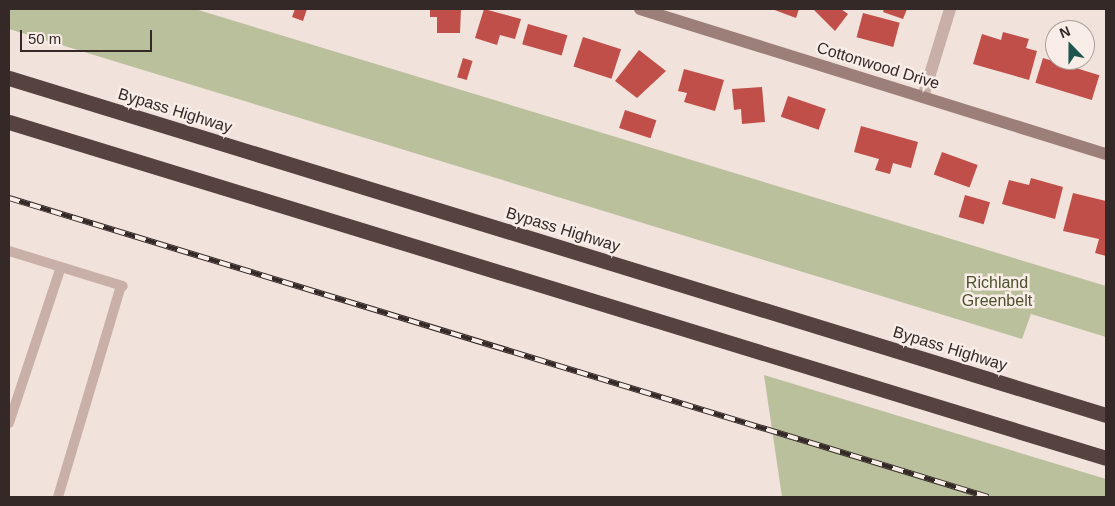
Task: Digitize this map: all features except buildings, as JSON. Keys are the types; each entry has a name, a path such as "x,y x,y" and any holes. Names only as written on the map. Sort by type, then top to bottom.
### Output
{"highway":[{"name":"Bypass Highway","path":"9,78 1106,415"},
{"path":"9,122 1106,458"}],"street":[{"name":"Cottonwood Drive","path":"640,9 1106,154"},
{"path":"923,97 950,9"}],"lane":[{"path":"9,251 122,286 58,497"},
{"path":"9,422 61,267"}],"green space":[{"name":"Richland Greenbelt","path":"9,9 195,9 1106,286 1106,337 1031,314 1022,339 9,29"},
{"path":"764,375 1106,479 1106,497 782,497"}],"railway":[{"path":"9,198 988,497"}]}
